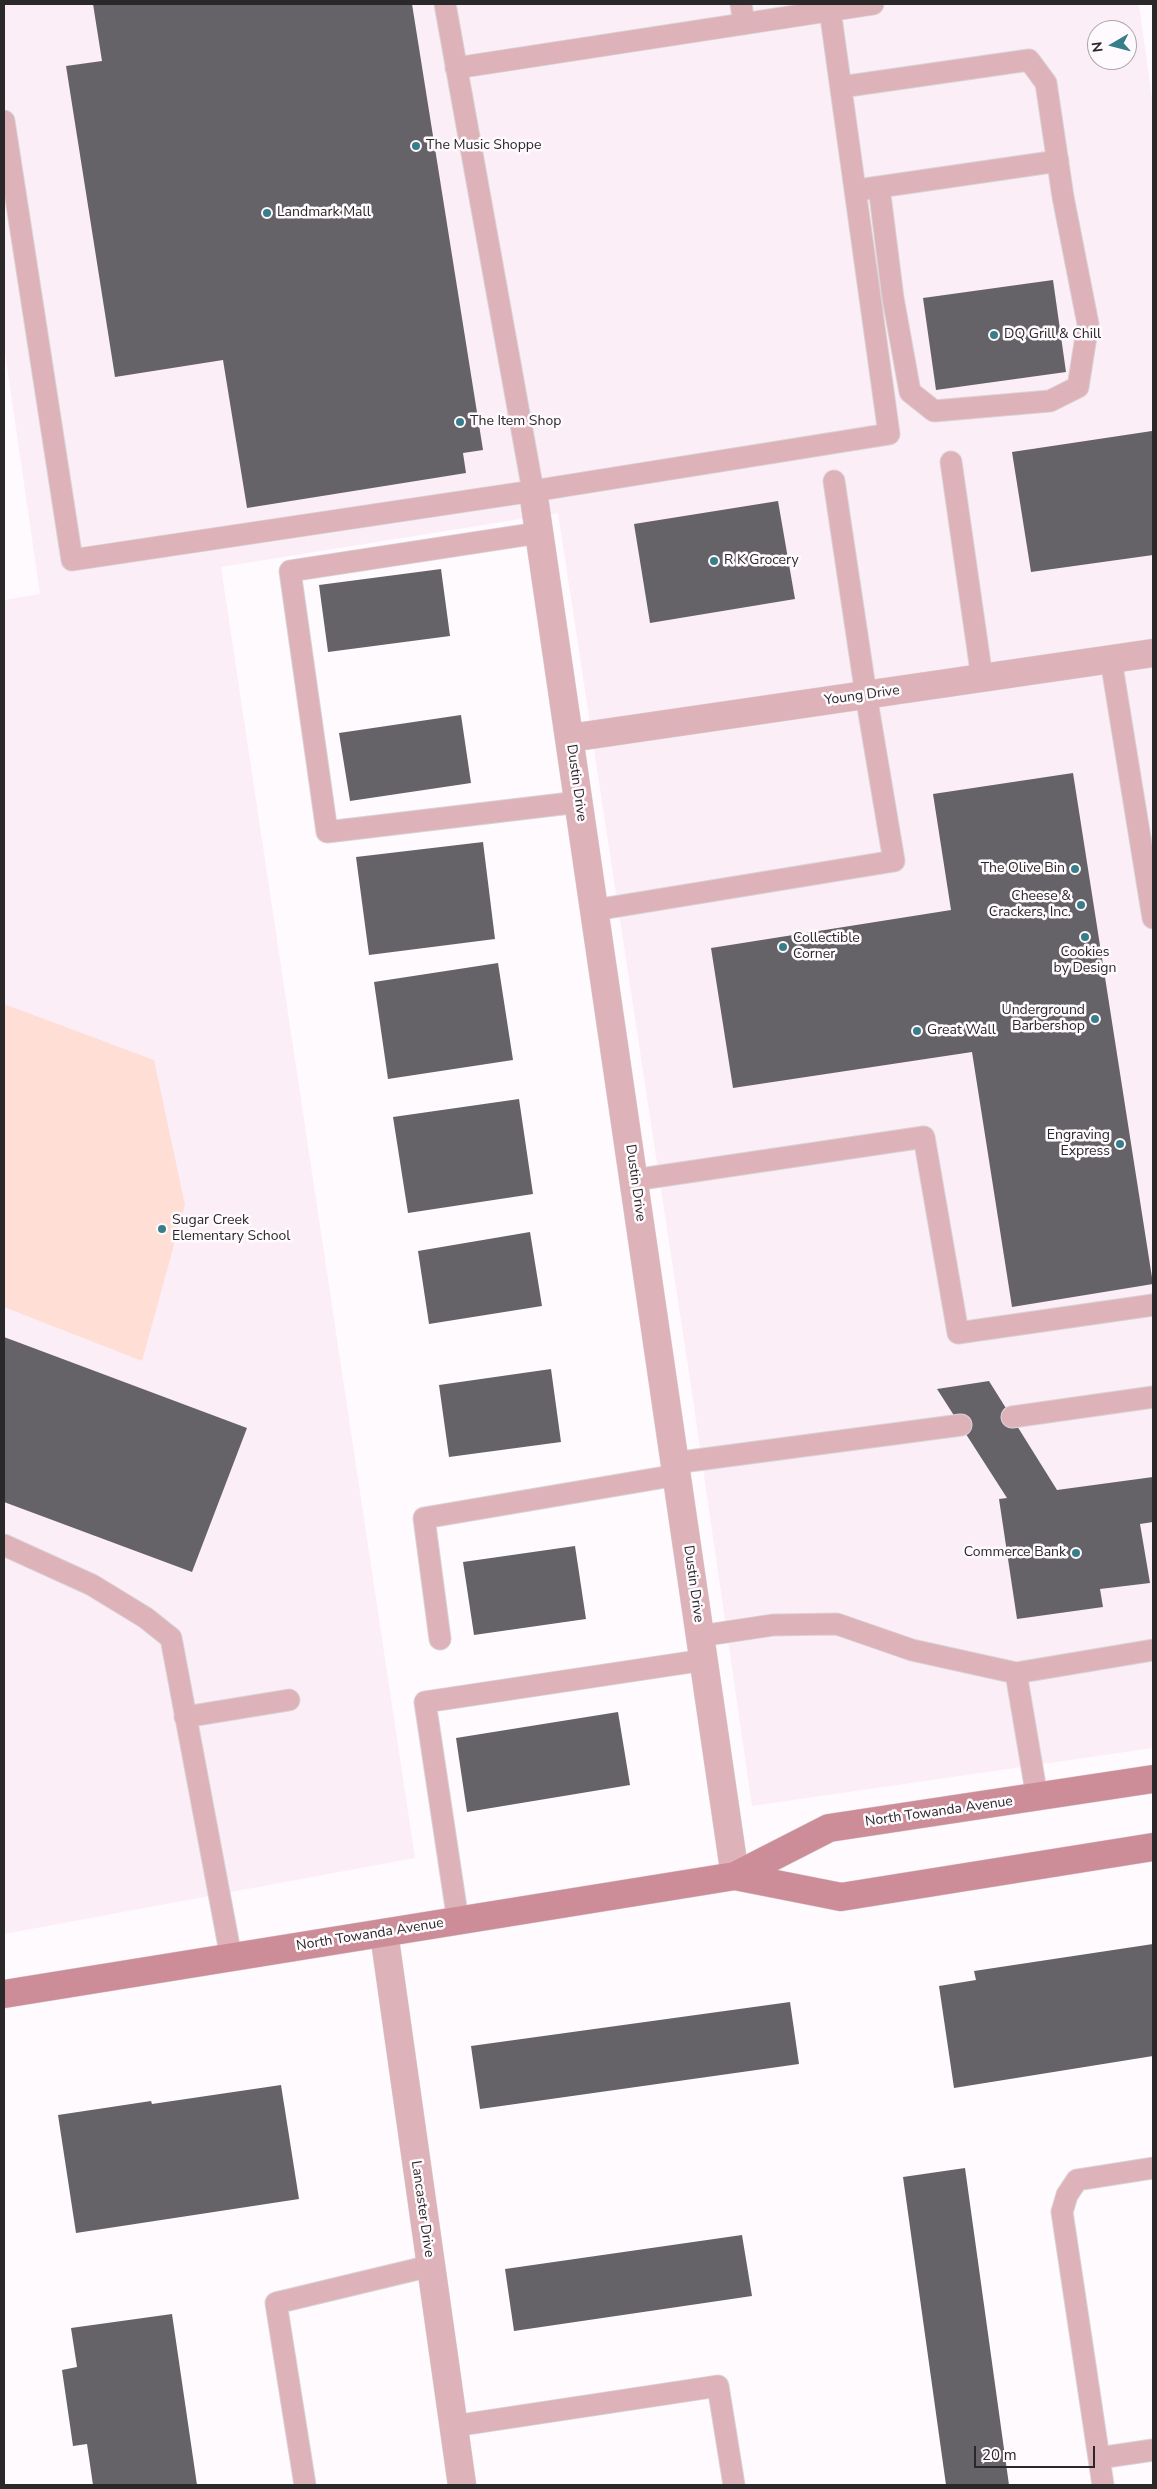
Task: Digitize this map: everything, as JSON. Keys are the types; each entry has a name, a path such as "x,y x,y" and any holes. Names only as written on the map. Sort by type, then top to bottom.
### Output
{"main road":[{"name":"North Towanda Avenue","path":"4,1994 735,1876 828,1828 1153,1779"},
{"name":"North Towanda Avenue","path":"735,1876 841,1897 1153,1847"}],"street":[{"name":"Dustin Drive","path":"532,491 570,738 735,1876"},
{"name":"Young Drive","path":"570,738 1153,653"},
{"name":"Lancaster Drive","path":"384,1933 462,2485"}],"lane":[{"path":"446,4 532,491"},
{"path":"456,68 742,14 830,10 873,4"},
{"path":"4,122 72,560 532,491 889,434 830,10"},
{"path":"841,87 1029,60 1046,83 1058,162 1088,324 1078,386 1050,401 934,411 910,392 893,298 879,187"},
{"path":"855,190 1058,162"},
{"path":"951,462 982,678"},
{"path":"595,910 894,861 866,695 834,481"},
{"path":"538,533 290,571 327,832 579,802"},
{"path":"1111,660 1153,918"},
{"path":"634,1180 924,1137 958,1333 1153,1305"},
{"path":"1012,1417 1153,1397"},
{"path":"440,1639 424,1518 676,1469 961,1425"},
{"path":"4,1545 92,1585 146,1618 171,1638 231,1957"},
{"path":"458,1921 425,1702 702,1648 773,1625 837,1624 912,1650 1016,1674 1153,1650"},
{"path":"1016,1674 1037,1797"},
{"path":"185,1717 289,1700"},
{"path":"1103,2485 1062,2212 1067,2195 1077,2180 1153,2168"},
{"path":"305,2485 276,2303 430,2266"},
{"path":"454,2426 718,2386 734,2485"},
{"path":"1099,2458 1153,2450"}],"shaded area":[{"path":"4,4 1139,4 1153,106 1153,1748 752,1806 692,1393 558,513 221,567 415,1858 4,1934 4,600 40,594 4,346"},
{"path":"4,1004 154,1060 185,1205 142,1361 4,1307"}],"building":[{"name":"Landmark Mall","path":"93,4 412,4 483,450 463,453 466,473 247,508 223,360 115,377 66,66 102,61"},
{"name":"DQ Grill & Chill","path":"1053,280 1066,372 936,390 923,298"},
{"path":"1152,431 1153,555 1031,572 1012,452"},
{"name":"R K Grocery","path":"778,501 795,599 650,623 634,524"},
{"path":"441,569 450,636 328,652 319,585"},
{"path":"461,715 471,783 350,801 339,733"},
{"path":"1073,773 1153,1284 1012,1307 972,1052 733,1088 711,948 951,910 933,794"},
{"path":"483,842 495,939 369,955 356,857"},
{"path":"498,963 513,1060 388,1079 374,982"},
{"path":"519,1099 533,1194 408,1213 393,1117"},
{"path":"530,1232 542,1306 429,1324 418,1251"},
{"path":"4,1337 247,1428 192,1572 4,1502"},
{"path":"551,1369 561,1442 449,1457 439,1385"},
{"name":"Commerce Bank","path":"989,1381 1057,1490 1153,1477 1153,1522 1140,1524 1150,1583 1100,1589 1103,1607 1017,1619 999,1499 1007,1498 937,1389"},
{"path":"575,1546 586,1619 474,1635 463,1562"},
{"path":"618,1712 630,1785 467,1812 456,1738"},
{"path":"1153,1944 1153,2056 954,2088 939,1986 976,1980 974,1971"},
{"path":"790,2002 799,2064 480,2109 471,2046"},
{"path":"281,2085 299,2199 76,2233 58,2115 151,2101 152,2104"},
{"path":"965,2168 1009,2485 946,2485 903,2177"},
{"path":"742,2235 752,2296 514,2331 505,2269"},
{"path":"172,2314 197,2485 93,2485 87,2444 73,2446 62,2370 77,2367 71,2328"}],"place":[{"name":"The Music Shoppe","path":"416,146"},
{"name":"Landmark Mall","path":"267,213"},
{"name":"DQ Grill & Chill","path":"994,335"},
{"name":"The Item Shop","path":"460,422"},
{"name":"R K Grocery","path":"714,561"},
{"name":"The Olive Bin","path":"1075,869"},
{"name":"Cheese & Crackers, Inc.","path":"1081,905"},
{"name":"Cookies by Design","path":"1085,937"},
{"name":"Collectible Corner","path":"783,947"},
{"name":"Underground Barbershop","path":"1095,1019"},
{"name":"Great Wall","path":"917,1031"},
{"name":"Engraving Express","path":"1120,1144"},
{"name":"Sugar Creek Elementary School","path":"162,1229"},
{"name":"Commerce Bank","path":"1076,1553"}]}
